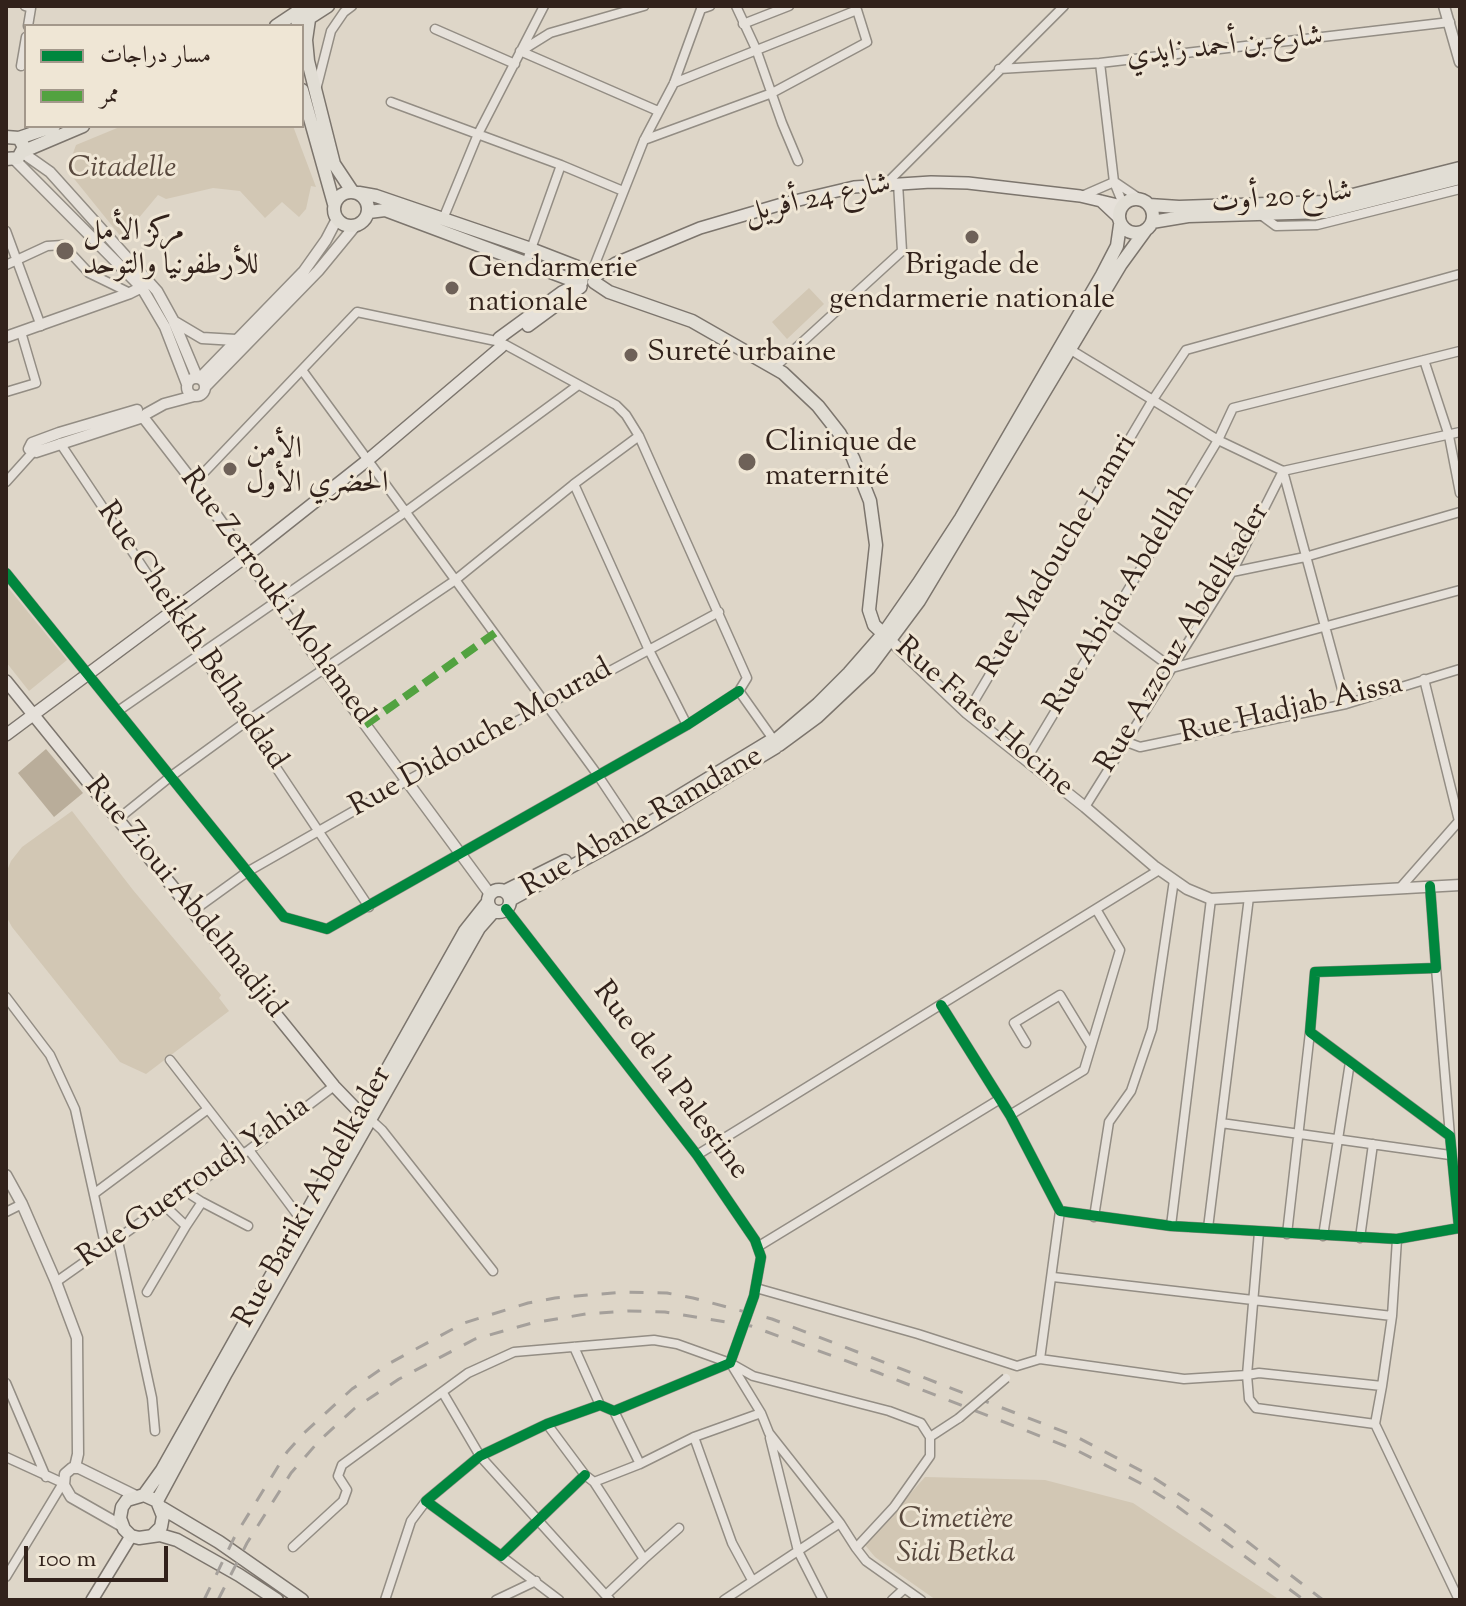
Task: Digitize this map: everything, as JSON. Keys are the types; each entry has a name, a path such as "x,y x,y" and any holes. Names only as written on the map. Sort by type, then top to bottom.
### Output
{"main road":[{"path":"293,19 309,10 328,6"},
{"path":"304,97 337,219 345,225 355,226 364,221 369,212 367,201 334,164 306,50 309,10"},
{"path":"10,135 44,128"},
{"path":"14,157 79,128"},
{"path":"10,135 24,143 14,157"},
{"name":"شارع 20 أوت","path":"1144,202 1179,207 1325,202 1460,168"},
{"name":"شارع 20 أوت","path":"1148,227 1188,216 1337,210 1460,178"},
{"name":"شارع 24 أفريل","path":"6,735 173,612 369,459 562,292 616,263 725,220 823,194 892,183 968,183 1080,196 1100,201 1121,213"},
{"path":"334,204 339,196 356,192 376,196 580,268 588,279"},
{"path":"1131,199 1144,202 1152,211 1148,227 1121,264 919,601 887,637 961,518 1110,261 1119,241 1121,213 1131,199"},
{"path":"369,212 385,210 569,279 588,279"},
{"path":"1121,213 1131,233 1148,227"},
{"name":"Rue Fares Hocine","path":"588,279 609,292 692,321 774,368 806,394 828,419 847,447 870,501 876,545 869,610 874,625 887,637"},
{"name":"Rue Abane Ramdane","path":"499,901 638,830 775,742 887,637"},
{"name":"Rue Zioui Abdelmadjid","path":"6,681 334,1086 366,1117"},
{"name":"Rue Abane Ramdane","path":"499,901 775,742"},
{"name":"Rue Bariki Abdelkader","path":"140,1495 162,1470 302,1221 479,928 499,901"},
{"name":"Rue Bariki Abdelkader","path":"159,1505 366,1117"},
{"path":"92,1600 127,1531 122,1507 140,1495 219,1542 302,1600"},
{"path":"127,1531 146,1538 153,1535 161,1527 163,1516 159,1505"},
{"path":"153,1535 167,1536 187,1545 277,1600"}],"street":[{"path":"315,95 331,31 352,6"},
{"path":"443,219 478,134 544,6"},
{"path":"520,51 550,33 644,6"},
{"path":"736,6 756,49 798,161"},
{"path":"743,24 789,6"},
{"path":"774,368 902,251 892,183 999,69 1064,6"},
{"path":"1444,6 1460,62"},
{"path":"588,279 644,140 674,83 706,8"},
{"path":"644,140 772,93 867,42 857,10 674,83"},
{"name":"شارع بن أحمد زايدي","path":"999,69 1100,63 1450,22"},
{"path":"435,29 515,64"},
{"path":"21,66 24,49"},
{"path":"520,51 658,111"},
{"path":"1100,63 1114,182 1121,213"},
{"path":"391,102 623,191"},
{"path":"6,482 33,452 29,449 30,445 142,414 189,390 203,393 201,381 173,320 146,285 14,157"},
{"path":"526,263 561,165"},
{"path":"1080,196 1114,182"},
{"path":"1114,182 1144,202"},
{"path":"1261,215 1276,226 1317,225 1460,189"},
{"path":"201,381 236,340 304,271 337,219"},
{"path":"201,381 318,271 355,226"},
{"path":"6,231 41,326"},
{"path":"6,265 47,246 63,245 89,273 130,293"},
{"name":"Rue Madouche Lamri","path":"967,713 1152,401 1186,350 1460,274"},
{"path":"6,337 146,285"},
{"path":"146,285 189,390"},
{"path":"6,573 284,917 327,929 687,725 739,691 747,678 639,436 626,415 616,405 501,343 357,312 194,483"},
{"path":"173,320 202,338 236,340"},
{"path":"6,392 36,383 21,332"},
{"path":"1071,350 1218,440 1283,471 1460,432"},
{"path":"1460,351 1424,360 1449,436 1460,493"},
{"name":"Rue Abida Abdellah","path":"1026,760 1218,440 1233,408 1424,360"},
{"path":"302,370 631,825"},
{"path":"189,390 192,378 201,381"},
{"path":"118,711 404,513 577,386"},
{"name":"Rue Zerrouki Mohamed","path":"142,414 460,855 499,901"},
{"path":"118,819 247,721 454,581 639,436"},
{"name":"Rue Cheikkh Belhaddad","path":"60,438 369,907"},
{"path":"1283,471 1346,704"},
{"name":"Rue Azzouz Abdelkader","path":"1085,807 1232,572 1283,471"},
{"path":"574,484 648,648 687,725"},
{"path":"1232,572 1305,557 1460,512"},
{"path":"1108,621 1172,668 1460,590"},
{"name":"Rue Didouche Mourad","path":"193,911 247,872 408,780 719,612"},
{"name":"Rue Fares Hocine","path":"887,637 967,713 1159,870 1187,889 1211,899 1460,885"},
{"name":"Rue Hadjab Aissa","path":"1124,741 1140,747 1346,704 1460,669"},
{"path":"1401,887 1460,821 1424,679"},
{"path":"739,691 775,742"},
{"path":"697,1155 1159,870"},
{"path":"1094,1217 1109,1122 1131,1091 1152,1029 1174,880"},
{"path":"1060,1211 1171,1226 1360,1238 1397,1239 1460,1228 1450,1155 1430,886"},
{"path":"1208,1228 1249,897"},
{"path":"1171,1226 1211,899"},
{"name":"Rue de la Palestine","path":"499,901 697,1155 759,1246"},
{"path":"1010,1115 1084,1070 1120,950 1096,909"},
{"path":"1287,1234 1315,972 1436,968"},
{"path":"1026,1043 1014,1023 1060,995 1091,1046"},
{"path":"6,997 50,1055 75,1109 106,1249"},
{"path":"941,1005 1010,1115 1060,1211 1040,1359"},
{"path":"1310,1032 1450,1136"},
{"path":"170,1060 302,1221"},
{"path":"1323,1236 1350,1062"},
{"name":"Rue Guerroudj Yahia","path":"56,1282 246,1152 334,1086"},
{"path":"614,1411 730,1363 755,1292 761,1267 759,1246 1000,1099"},
{"path":"95,1193 208,1109"},
{"path":"366,1117 382,1130 493,1271"},
{"path":"1221,1123 1450,1155"},
{"path":"1360,1238 1373,1144"},
{"path":"6,1175 10,1193 22,1204 77,1338 78,1454 75,1467"},
{"path":"185,1191 248,1226"},
{"path":"147,1292 202,1202"},
{"path":"6,1212 22,1204"},
{"path":"165,1206 186,1226"},
{"path":"1259,1232 1247,1375 1249,1399 1256,1408 1375,1424"},
{"path":"1397,1239 1392,1316 1375,1424 1459,1600"},
{"path":"118,1241 152,1398 155,1431"},
{"path":"1053,1277 1392,1316"},
{"path":"755,1292 918,1334 1017,1366"},
{"path":"293,1547 343,1501 347,1490 338,1476 342,1465 468,1373 514,1352 654,1340 677,1344 730,1363 753,1376 889,1411 921,1423 930,1437 930,1456 894,1507 856,1548"},
{"path":"574,1347 600,1405 614,1411 640,1464"},
{"path":"930,1437 959,1418 1017,1366 1040,1359 1184,1379 1259,1373 1382,1386"},
{"path":"730,1363 761,1413 769,1433 798,1551 823,1600"},
{"path":"6,1383 46,1477"},
{"path":"443,1393 480,1456 608,1597 679,1528"},
{"path":"385,1600 411,1521 426,1501 480,1456 547,1424 600,1405"},
{"path":"594,1482 640,1464 694,1437 761,1413"},
{"path":"547,1424 585,1475 594,1482 644,1559"},
{"path":"769,1433 866,1561 921,1600"},
{"path":"694,1437 732,1543 752,1580"},
{"path":"6,1457 63,1483 74,1499 127,1531"},
{"path":"6,1577 63,1483 66,1472 75,1467 88,1471 140,1495"},
{"path":"501,1556 585,1475"},
{"path":"426,1501 559,1600"},
{"path":"724,1600 840,1523"},
{"path":"496,1600 536,1581"},
{"path":"892,1600 904,1589"}],"green space":[{"name":"Citadelle","path":"117,128 294,128 316,187 311,186 306,209 299,217 282,202 265,218 240,191 213,188 166,199 158,195 122,238 67,170 76,145"},
{"path":"809,288 824,304 787,339 772,322"},
{"path":"6,585 67,660 29,691 6,662"},
{"path":"72,811 221,995 219,998 229,1011 146,1074 120,1062 6,916 6,873 11,861 22,847"},
{"name":"Cimetière Sidi Betka","path":"925,1477 1045,1480 1133,1503 1280,1600 936,1600 875,1557 865,1545"}],"shaded area":[{"path":"46,749 83,793 54,817 18,773"}],"railway":[{"path":"204,1600 235,1536 287,1452 352,1389 390,1363 464,1323 528,1303 623,1292 667,1293 772,1319 1075,1436 1151,1476 1194,1504 1323,1600"},
{"path":"218,1600 247,1543 291,1473 319,1441 355,1408 399,1379 475,1339 532,1323 629,1311 665,1312 751,1326 1078,1451 1174,1504 1304,1600"}],"marked path":[{"path":"365,725 495,633"}],"cycle path":[{"path":"6,573 284,917 327,929 687,725 739,691"},
{"path":"941,1005 1010,1115 1060,1211 1171,1226 1397,1239 1459,1228 1450,1136 1310,1032 1315,972 1436,968 1430,886"},
{"path":"506,909 697,1155 755,1240 761,1257 754,1296 730,1363 614,1411 600,1405 547,1424 480,1456 426,1501 501,1556 585,1475"}],"place":[{"name":"Brigade de gendarmerie nationale","path":"972,237"},
{"name":"مركز الأمل للأرطفونيا والتوحد","path":"65,251"},
{"name":"Gendarmerie nationale","path":"452,288"},
{"name":"Sureté urbaine","path":"631,355"},
{"name":"Clinique de maternité","path":"747,462"},
{"name":"الأمن الحضري الأول","path":"230,469"}]}
